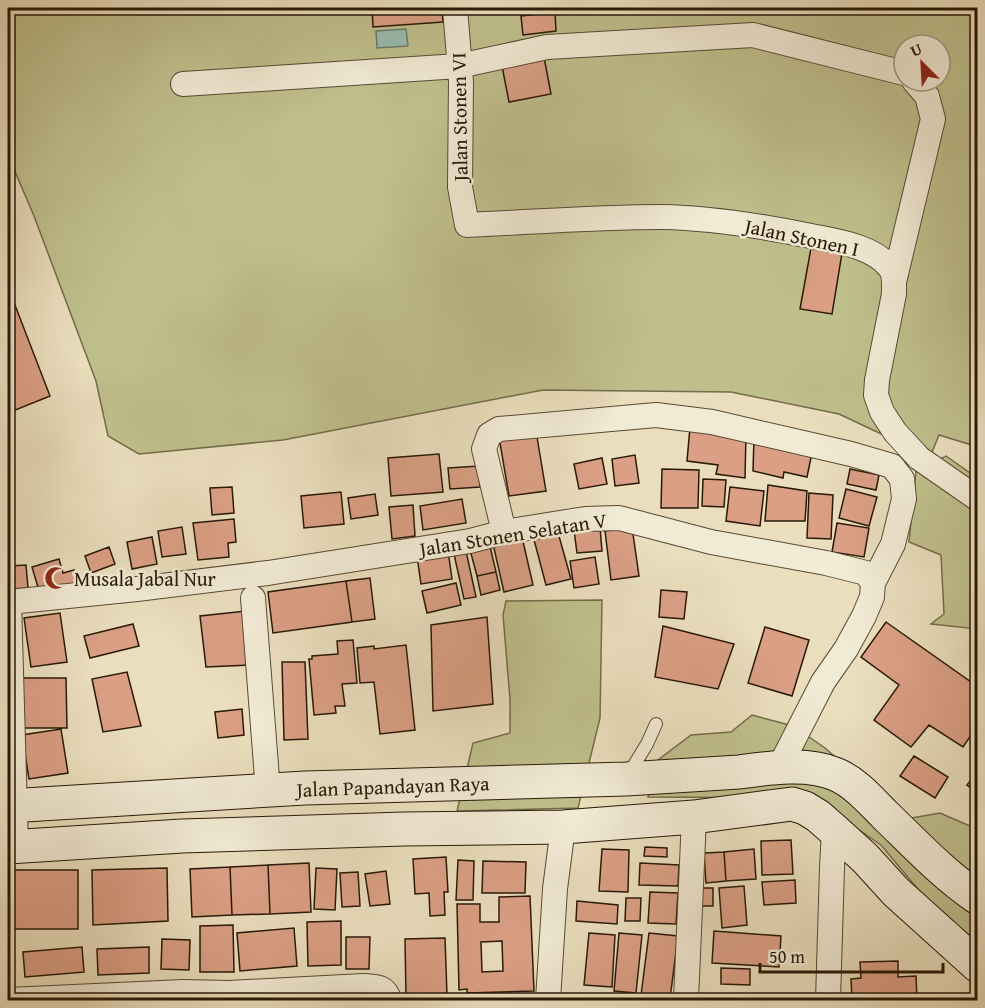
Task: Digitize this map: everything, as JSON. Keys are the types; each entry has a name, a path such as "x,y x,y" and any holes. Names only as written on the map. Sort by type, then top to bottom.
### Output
{"main road":[{"name":"Jalan Papandayan Raya","path":"11,806 305,788 626,779 811,767 836,774 858,789 953,880 978,898"},
{"path":"154,837 156,797"},
{"path":"12,847 154,837 404,829 563,827 694,817 792,804 806,808 818,816 865,858 896,892 972,951"}],"street":[{"name":"Jalan Stonen VI","path":"454,8 461,82 460,187 466,225"},
{"path":"183,84 459,66 547,47 753,35 892,70"},
{"path":"924,93 933,119 894,282 894,294 876,395 882,412 895,432 919,458 978,499"},
{"name":"Jalan Stonen I","path":"466,225 662,217 736,222 834,240 871,252 891,269 894,282"},
{"path":"504,532 484,449 489,435 499,429 656,415 712,422 851,454 892,466 902,479 904,499 893,544 873,583 872,597 864,616 824,682 779,768"},
{"name":"Jalan Stonen Selatan V","path":"8,602 268,573 471,541 504,532 585,519 619,518 711,543 856,570 866,573 873,583"},
{"path":"253,598 268,791"},
{"path":"8,602 12,847"},
{"path":"686,1000 694,817"},
{"path":"548,1000 563,827"},
{"path":"828,1000 834,830"},
{"path":"20,1000 363,986 380,988 387,993 389,1000"}],"lane":[{"path":"626,779 656,724"}],"green space":[{"path":"8,8 977,8 977,442 975,446 939,435 930,457 839,414 731,392 543,390 283,440 139,454 108,436 96,381 34,216 8,155"},
{"path":"946,456 977,478 977,629 931,624 944,614 941,555 909,542 916,471"},
{"path":"602,600 600,718 578,808 457,811 473,743 510,733 510,699 503,615 506,601"},
{"path":"752,715 793,726 825,748 906,819 940,813 977,829 977,941 932,906 881,845 812,798 648,797 658,760 691,735 731,732"}],"water":[{"path":"406,29 408,46 377,48 376,31"}],"building":[{"path":"372,8 442,8 443,22 373,27"},
{"path":"555,12 556,31 523,35 521,16"},
{"path":"544,57 551,94 509,102 502,66"},
{"path":"811,248 842,253 832,314 800,309"},
{"path":"8,287 50,396 8,413"},
{"path":"690,427 746,434 745,478 716,474 718,465 687,461"},
{"path":"536,431 546,491 509,496 499,437"},
{"path":"754,438 813,448 807,477 784,472 783,478 753,471"},
{"path":"439,454 443,492 391,496 388,458"},
{"path":"635,455 639,483 615,486 612,459"},
{"path":"602,458 607,484 579,489 574,464"},
{"path":"479,466 480,487 450,489 448,468"},
{"path":"662,469 699,470 698,508 661,508"},
{"path":"850,469 879,475 876,490 847,484"},
{"path":"703,479 726,480 724,507 702,506"},
{"path":"768,485 807,491 805,521 765,521"},
{"path":"232,487 234,513 212,515 210,488"},
{"path":"730,487 764,491 760,526 726,521"},
{"path":"846,489 877,497 869,526 839,518"},
{"path":"341,492 344,524 304,528 301,496"},
{"path":"809,493 833,495 831,539 807,538"},
{"path":"375,494 378,515 351,519 348,498"},
{"path":"462,499 466,523 423,530 420,506"},
{"path":"413,505 415,536 392,539 389,507"},
{"path":"234,519 236,542 228,543 229,557 198,560 193,523"},
{"path":"837,523 869,528 864,557 832,552"},
{"path":"182,527 186,554 162,557 158,531"},
{"path":"600,527 602,551 577,553 574,530"},
{"path":"632,527 639,576 611,580 605,531"},
{"path":"557,529 571,579 546,585 533,536"},
{"path":"152,537 157,564 132,569 127,542"},
{"path":"522,537 533,585 504,592 493,544"},
{"path":"489,542 496,572 477,576 469,546"},
{"path":"109,547 115,564 91,573 85,556"},
{"path":"448,551 452,579 421,584 417,556"},
{"path":"466,551 476,597 464,599 454,554"},
{"path":"595,557 599,584 574,588 570,561"},
{"name":"Musala Jabal Nur","path":"59,559 63,573 74,570 78,582 40,594 32,567"},
{"path":"26,565 28,588 12,589 10,566"},
{"path":"496,572 500,590 481,595 477,576"},
{"path":"370,578 375,619 352,622 346,581"},
{"path":"346,581 352,622 273,633 268,592"},
{"path":"456,583 461,605 427,613 422,591"},
{"path":"661,590 687,592 684,619 659,617"},
{"path":"246,611 250,665 206,667 200,616"},
{"path":"60,613 67,662 31,667 24,618"},
{"path":"487,617 493,704 433,711 431,625"},
{"path":"886,622 978,687 978,725 963,747 929,725 911,747 874,720 899,685 861,657"},
{"path":"133,624 139,646 90,658 84,636"},
{"path":"663,626 734,644 718,689 655,677"},
{"path":"765,627 809,640 792,696 748,683"},
{"path":"353,640 357,683 342,684 345,706 335,706 336,713 314,715 309,659 312,659 312,656 338,654 337,641"},
{"path":"406,645 415,730 380,734 374,682 360,683 357,648 374,646 374,649"},
{"path":"282,662 305,662 308,739 284,740"},
{"path":"127,672 141,726 103,732 92,679"},
{"path":"22,678 66,678 67,728 23,728"},
{"path":"242,709 244,735 218,738 215,712"},
{"path":"61,729 68,773 29,779 22,735"},
{"path":"914,756 948,777 935,798 900,776"},
{"path":"978,771 978,793 967,785"},
{"path":"791,840 793,874 762,875 761,841"},
{"path":"645,847 667,848 667,857 644,856"},
{"path":"602,849 629,850 628,892 599,891"},
{"path":"754,849 756,879 726,881 724,852"},
{"path":"724,852 726,881 706,883 704,853"},
{"path":"446,857 448,892 444,892 445,915 430,916 429,893 415,894 413,859"},
{"path":"458,860 474,861 473,900 456,900"},
{"path":"483,861 526,862 525,893 482,893"},
{"path":"309,863 311,912 270,914 268,865"},
{"path":"640,863 679,865 678,886 639,885"},
{"path":"268,865 270,914 232,915 230,867"},
{"path":"230,867 232,915 192,917 190,869"},
{"path":"167,868 168,921 93,925 92,870"},
{"path":"316,868 337,869 335,910 314,909"},
{"path":"8,870 78,870 78,929 8,929"},
{"path":"386,871 390,904 370,906 365,874"},
{"path":"358,872 360,906 342,907 340,873"},
{"path":"795,880 796,903 764,905 762,882"},
{"path":"744,886 747,925 722,928 719,888"},
{"path":"699,888 713,888 713,906 698,906"},
{"path":"650,892 678,893 676,924 648,923"},
{"path":"530,896 534,991 467,993 467,989 459,990 457,904 480,904 480,922 499,922 499,897","holes":["502,941 503,971 482,972 481,942"]},
{"path":"626,898 641,898 640,921 625,921"},
{"path":"577,901 618,905 617,924 576,921"},
{"path":"341,921 341,965 308,966 307,922"},
{"path":"233,925 234,972 200,972 200,926"},
{"path":"294,928 297,966 240,971 237,933"},
{"path":"714,931 781,936 779,967 712,963"},
{"path":"589,933 615,935 612,987 584,985"},
{"path":"619,933 642,935 636,993 614,991"},
{"path":"649,933 678,936 670,999 641,995"},
{"path":"346,937 370,937 369,969 346,969"},
{"path":"445,938 447,995 406,997 405,939"},
{"path":"162,939 190,940 189,970 161,969"},
{"path":"82,947 84,972 25,977 23,952"},
{"path":"149,947 149,973 98,975 97,949"},
{"path":"898,961 898,977 916,976 917,1000 852,1000 851,979 861,978 860,962"},
{"path":"721,968 750,969 750,985 721,984"}],"place":[{"name":"Musala Jabal Nur","path":"56,578"}]}
